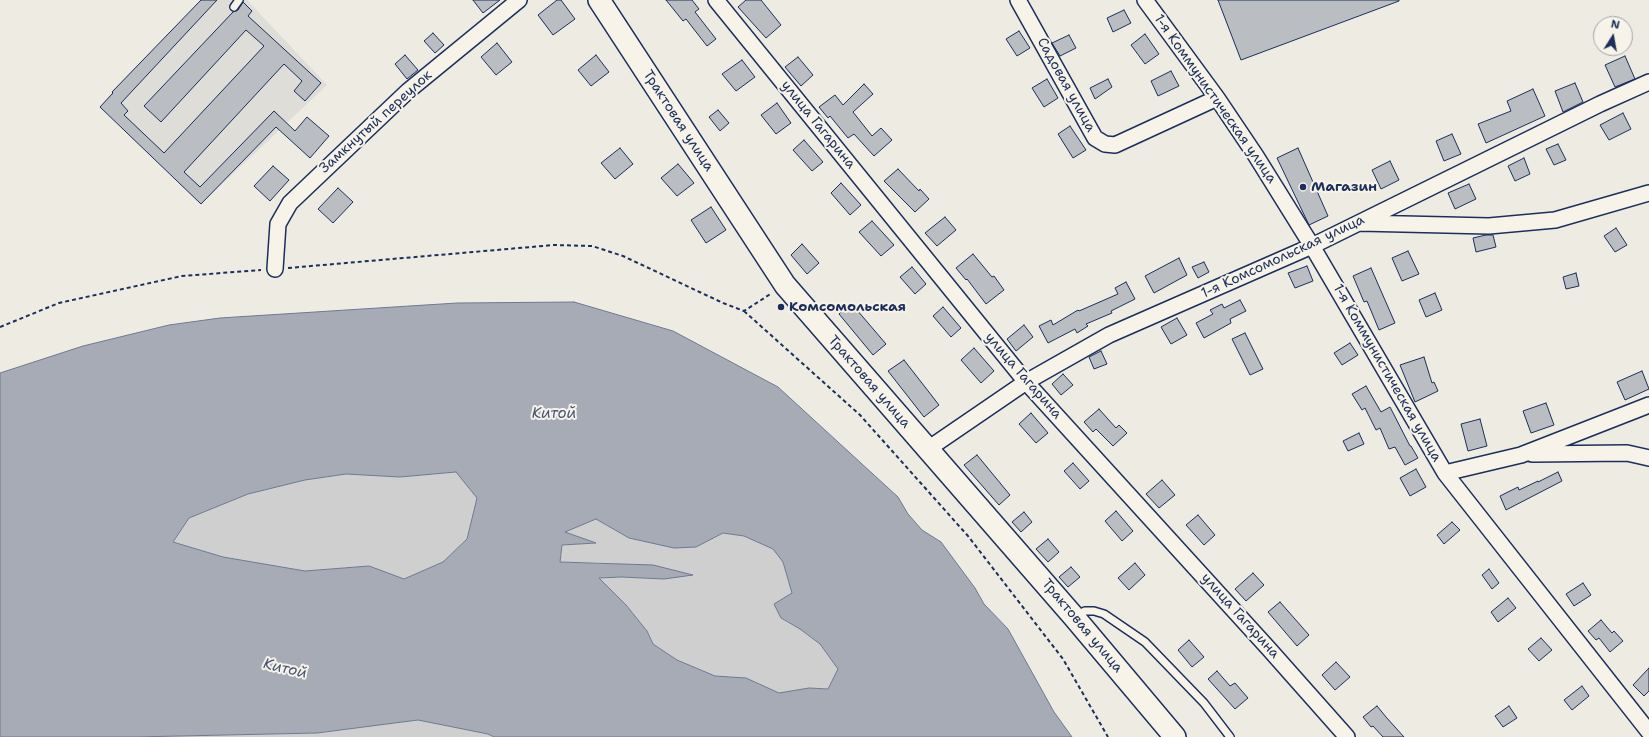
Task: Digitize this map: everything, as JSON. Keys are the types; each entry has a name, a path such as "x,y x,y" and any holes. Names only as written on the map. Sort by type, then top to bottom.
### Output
{"street":[{"name":"Замкнутый переулок","path":"275,269 278,224 290,204 408,91 519,0"},
{"name":"Трактовая улица","path":"599,0 785,285 1074,617 1175,737"},
{"name":"улица Гагарина","path":"716,0 1026,382 1270,649 1347,737"},
{"name":"Садовая улица","path":"1018,0 1095,138 1105,144 1115,145 1216,98"},
{"name":"1-я Коммунистическая улица","path":"1145,0 1256,156 1312,246 1445,473 1649,732"},
{"name":"1-я Комсомольская улица","path":"928,449 1026,382 1109,335 1312,246 1600,104 1649,82"},
{"path":"1358,223 1488,226 1555,220 1649,193"},
{"path":"1445,473 1521,455 1649,405"},
{"path":"1521,455 1627,453 1649,458"}],"lane":[{"path":"234,7 239,0"},
{"path":"1074,617 1085,611 1094,611 1104,614 1145,642 1204,703 1230,737"}],"path":[{"path":"0,327 59,304 182,276 554,245 592,246 623,256 744,310 860,415 968,536 1063,659 1108,737"},
{"path":"744,310 785,285"}],"shaded area":[{"path":"201,0 247,0 327,85 201,204 100,107 112,92"},
{"path":"456,472 477,497 467,539 443,562 404,579 368,566 305,571 223,557 173,542 189,518 248,494 305,480 346,474 400,477"},
{"path":"596,519 629,538 645,541 696,547 723,533 744,536 773,549 783,562 792,593 780,618 800,629 820,644 838,669 828,689 809,688 779,693 746,678 715,676 677,660 653,644 647,631 626,605 598,578 621,577 664,579 613,563 560,562 562,545 595,543 565,532"},
{"path":"418,720 488,734 494,737 134,737 317,733"}],"water":[{"name":"Китой","path":"574,302 673,331 778,387 898,497 908,514 922,530 941,542 975,588 984,604 1008,629 1054,712 1072,737 494,737 488,734 418,720 317,733 134,737 0,737 0,373 83,346 169,325 220,318 457,303","holes":["456,472 477,498 467,539 443,562 404,579 369,566 305,571 223,557 173,542 189,518 248,494 305,480 346,474 400,477","596,519 629,538 674,548 696,547 723,533 744,536 773,549 783,562 792,593 774,604 781,618 800,629 820,644 838,669 828,689 809,688 779,693 746,678 715,676 677,660 653,644 647,631 626,605 599,578 621,577 664,579 693,575 653,565 560,562 562,545 596,543 565,532"]}],"building":[{"path":"201,0 217,0 121,103 128,111 124,115 164,153 264,46 246,30 161,122 144,106 233,12 238,10 243,2 252,11 248,16 321,83 305,101 294,91 302,81 284,64 184,172 200,187 274,111 295,131 307,117 329,136 310,158 276,127 201,204 100,107 113,93 112,92"},
{"path":"473,0 500,0 483,13"},
{"path":"557,0 561,0 575,19 553,35 538,15"},
{"path":"666,0 692,0 699,9 695,12 716,39 707,46 686,19 683,21"},
{"path":"746,0 761,0 781,25 766,38 738,7"},
{"path":"1218,0 1399,0 1399,1 1241,60"},
{"path":"1124,10 1131,23 1113,32 1107,18"},
{"path":"1019,31 1030,48 1017,56 1006,39"},
{"path":"433,33 444,45 435,53 424,41"},
{"path":"1145,34 1159,54 1145,64 1131,45"},
{"path":"1069,35 1076,48 1060,56 1052,43"},
{"path":"497,43 512,62 496,75 481,57"},
{"path":"405,55 418,70 407,79 395,64"},
{"path":"596,55 609,72 591,86 578,70"},
{"path":"1625,56 1635,79 1615,87 1605,65"},
{"path":"798,57 813,75 801,86 785,67"},
{"path":"742,60 755,77 736,91 722,74"},
{"path":"1171,71 1179,86 1158,96 1151,81"},
{"path":"1047,79 1058,98 1044,107 1032,88"},
{"path":"1108,79 1112,87 1095,99 1090,88"},
{"path":"1575,83 1583,102 1563,112 1555,91"},
{"path":"864,84 873,94 853,112 872,136 881,128 892,140 874,156 854,134 848,138 830,116 828,118 819,107 835,95 843,105"},
{"path":"1533,89 1545,116 1486,143 1478,124 1511,111 1507,101"},
{"path":"777,103 791,123 776,134 761,115"},
{"path":"718,110 729,123 720,131 709,117"},
{"path":"1623,113 1631,129 1609,140 1600,125"},
{"path":"1070,126 1086,150 1073,158 1058,134"},
{"path":"1452,134 1461,154 1444,161 1436,141"},
{"path":"804,140 823,162 812,171 793,150"},
{"path":"1558,144 1566,160 1554,165 1546,149"},
{"path":"620,148 633,164 615,179 601,163"},
{"name":"Магазин","path":"1298,148 1328,216 1309,225 1277,158"},
{"path":"1524,158 1530,174 1515,181 1508,166"},
{"path":"1390,161 1399,180 1381,189 1372,170"},
{"path":"678,164 694,183 677,196 661,178"},
{"path":"273,166 289,180 270,201 254,186"},
{"path":"898,169 919,191 920,189 929,199 915,212 884,181"},
{"path":"841,183 861,205 850,215 831,193"},
{"path":"1469,184 1476,199 1455,209 1448,193"},
{"path":"338,188 353,202 333,223 318,209"},
{"path":"711,207 726,230 706,243 691,220"},
{"path":"945,217 956,230 937,246 925,233"},
{"path":"872,221 894,245 881,256 859,232"},
{"path":"1616,228 1627,245 1615,252 1604,236"},
{"path":"1493,235 1496,247 1476,252 1473,238"},
{"path":"802,244 819,263 807,274 791,255"},
{"path":"1408,251 1419,274 1402,281 1392,258"},
{"path":"973,254 992,277 994,276 1004,290 986,304 967,279 966,280 956,268"},
{"path":"1179,258 1187,275 1154,293 1145,276"},
{"path":"1204,262 1209,272 1198,278 1192,267"},
{"path":"1307,266 1313,281 1295,288 1288,273"},
{"path":"912,267 926,284 915,294 900,277"},
{"path":"1371,268 1395,323 1379,330 1367,301 1364,302 1353,276"},
{"path":"1576,273 1579,286 1566,289 1563,277"},
{"path":"1126,282 1135,299 1111,311 1112,313 1086,324 1088,326 1077,333 1075,329 1048,343 1039,326 1051,320 1053,325 1078,310 1079,311 1118,294 1115,288"},
{"path":"1435,293 1442,310 1426,317 1419,300"},
{"path":"1240,300 1246,311 1230,319 1231,323 1204,338 1196,323 1213,314 1210,310 1222,304 1224,308"},
{"path":"851,303 886,344 873,355 839,314"},
{"path":"943,307 961,328 951,337 933,316"},
{"path":"1177,318 1187,335 1171,344 1161,327"},
{"path":"1024,325 1033,337 1016,351 1007,339"},
{"path":"1245,333 1263,369 1250,375 1232,339"},
{"path":"1350,343 1358,355 1342,365 1334,353"},
{"path":"974,348 994,371 981,383 961,360"},
{"path":"1101,351 1107,364 1094,369 1089,357"},
{"path":"1424,357 1432,383 1434,382 1438,391 1415,402 1400,365"},
{"path":"904,360 939,405 924,417 888,371"},
{"path":"1642,371 1649,389 1625,400 1617,382"},
{"path":"1063,374 1073,385 1061,395 1052,384"},
{"path":"1366,386 1381,412 1390,407 1410,446 1418,458 1405,465 1395,447 1389,449 1380,428 1376,430 1365,408 1362,410 1352,394"},
{"path":"1546,403 1554,425 1531,433 1523,411"},
{"path":"1099,409 1116,428 1119,425 1127,433 1113,446 1096,429 1093,432 1084,422"},
{"path":"1031,413 1048,433 1036,443 1019,424"},
{"path":"1480,419 1487,446 1468,451 1461,424"},
{"path":"1359,433 1364,444 1348,451 1343,441"},
{"path":"977,455 1010,495 999,505 964,465"},
{"path":"1073,463 1089,481 1080,489 1064,471"},
{"path":"1416,469 1426,487 1410,496 1400,478"},
{"path":"1558,472 1562,481 1506,510 1500,496 1518,487 1519,490"},
{"path":"1162,480 1175,495 1159,508 1146,494"},
{"path":"1116,511 1133,531 1122,541 1105,521"},
{"path":"1024,512 1032,522 1021,532 1012,522"},
{"path":"1198,515 1215,535 1204,545 1186,525"},
{"path":"1452,522 1460,530 1444,544 1437,535"},
{"path":"1048,539 1059,552 1048,562 1036,549"},
{"path":"1135,563 1145,575 1129,590 1118,578"},
{"path":"1071,567 1080,577 1068,587 1059,577"},
{"path":"1489,569 1499,583 1492,589 1482,575"},
{"path":"1253,573 1264,585 1246,601 1235,589"},
{"path":"1583,583 1591,595 1574,606 1566,594"},
{"path":"1508,598 1516,608 1498,622 1491,612"},
{"path":"1280,602 1309,635 1297,646 1268,612"},
{"path":"1601,620 1612,633 1614,631 1623,641 1610,652 1599,638 1596,640 1588,631"},
{"path":"1541,638 1552,650 1539,661 1528,649"},
{"path":"1189,640 1204,657 1192,667 1178,650"},
{"path":"1336,662 1350,677 1335,690 1322,675"},
{"path":"1649,668 1649,691 1644,696 1633,685"},
{"path":"1217,671 1230,686 1235,683 1248,698 1235,709 1208,679"},
{"path":"1582,686 1589,696 1572,710 1564,700"},
{"path":"1377,706 1404,737 1383,737 1373,726 1371,727 1363,717"},
{"path":"1509,706 1517,718 1503,727 1495,716"}],"place":[{"name":"Магазин","path":"1303,187"},
{"name":"Комсомольская","path":"781,307"}]}
